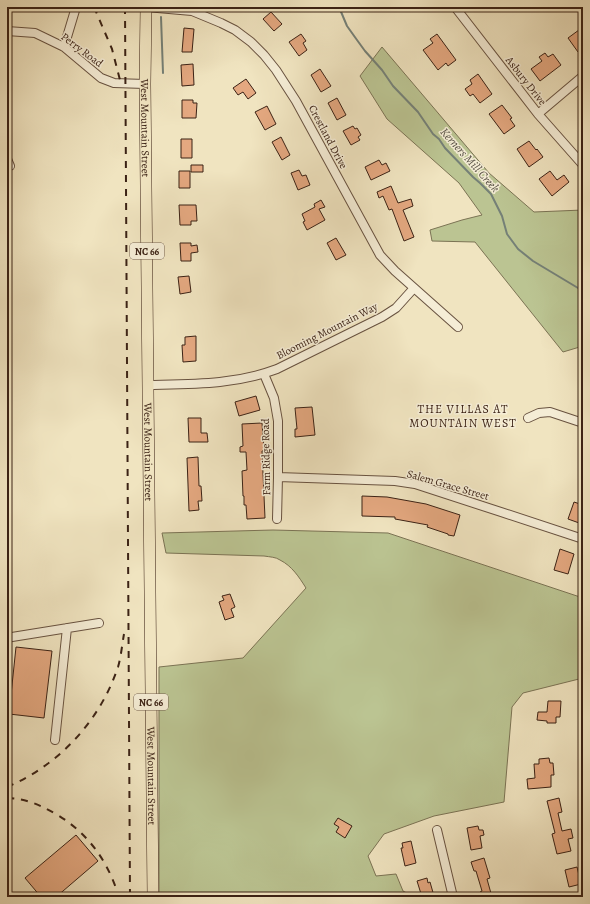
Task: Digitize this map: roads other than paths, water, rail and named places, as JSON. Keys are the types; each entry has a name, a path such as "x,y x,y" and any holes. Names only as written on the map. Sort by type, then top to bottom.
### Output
{"main road":[{"name":"West Mountain Street","path":"146,7 145,84 152,897"}],"street":[{"path":"64,47 76,7"},
{"name":"Crestland Drive","path":"146,7 192,11 235,30 264,54 296,102 380,255 390,267 458,327"},
{"name":"Asbury Drive","path":"454,7 538,114 583,165"},
{"name":"Perry Road","path":"7,32 35,33 64,47 100,78 114,82 145,84"},
{"path":"538,114 583,76"},
{"name":"Blooming Mountain Way","path":"148,385 204,384 242,379 264,374 382,317 396,308 414,288"},
{"name":"Farm Ridge Road","path":"264,374 274,398 278,421 276,519"},
{"path":"528,418 539,413 550,412 583,423"},
{"name":"Salem Grace Street","path":"278,477 395,481 415,484 583,539"},
{"path":"7,638 99,623"},
{"path":"55,740 67,628"},
{"path":"437,830 453,897"}],"waterway":[{"name":"Kerners Mill Creek","path":"339,7 347,26 393,86 418,112 433,134 439,139 445,148 491,194 502,216 507,234 518,249 533,261 583,291"},
{"path":"161,17 163,73"}],"railway":[{"path":"94,7 112,49 121,84"},
{"path":"125,7 130,897"},
{"path":"7,787 44,767 60,754 89,723 110,687 118,667 124,634"},
{"path":"7,798 27,801 38,805 56,814 78,830 103,860 119,897"}],"district":[{"name":"THE VILLAS AT MOUNTAIN WEST","path":"463,416"}]}
